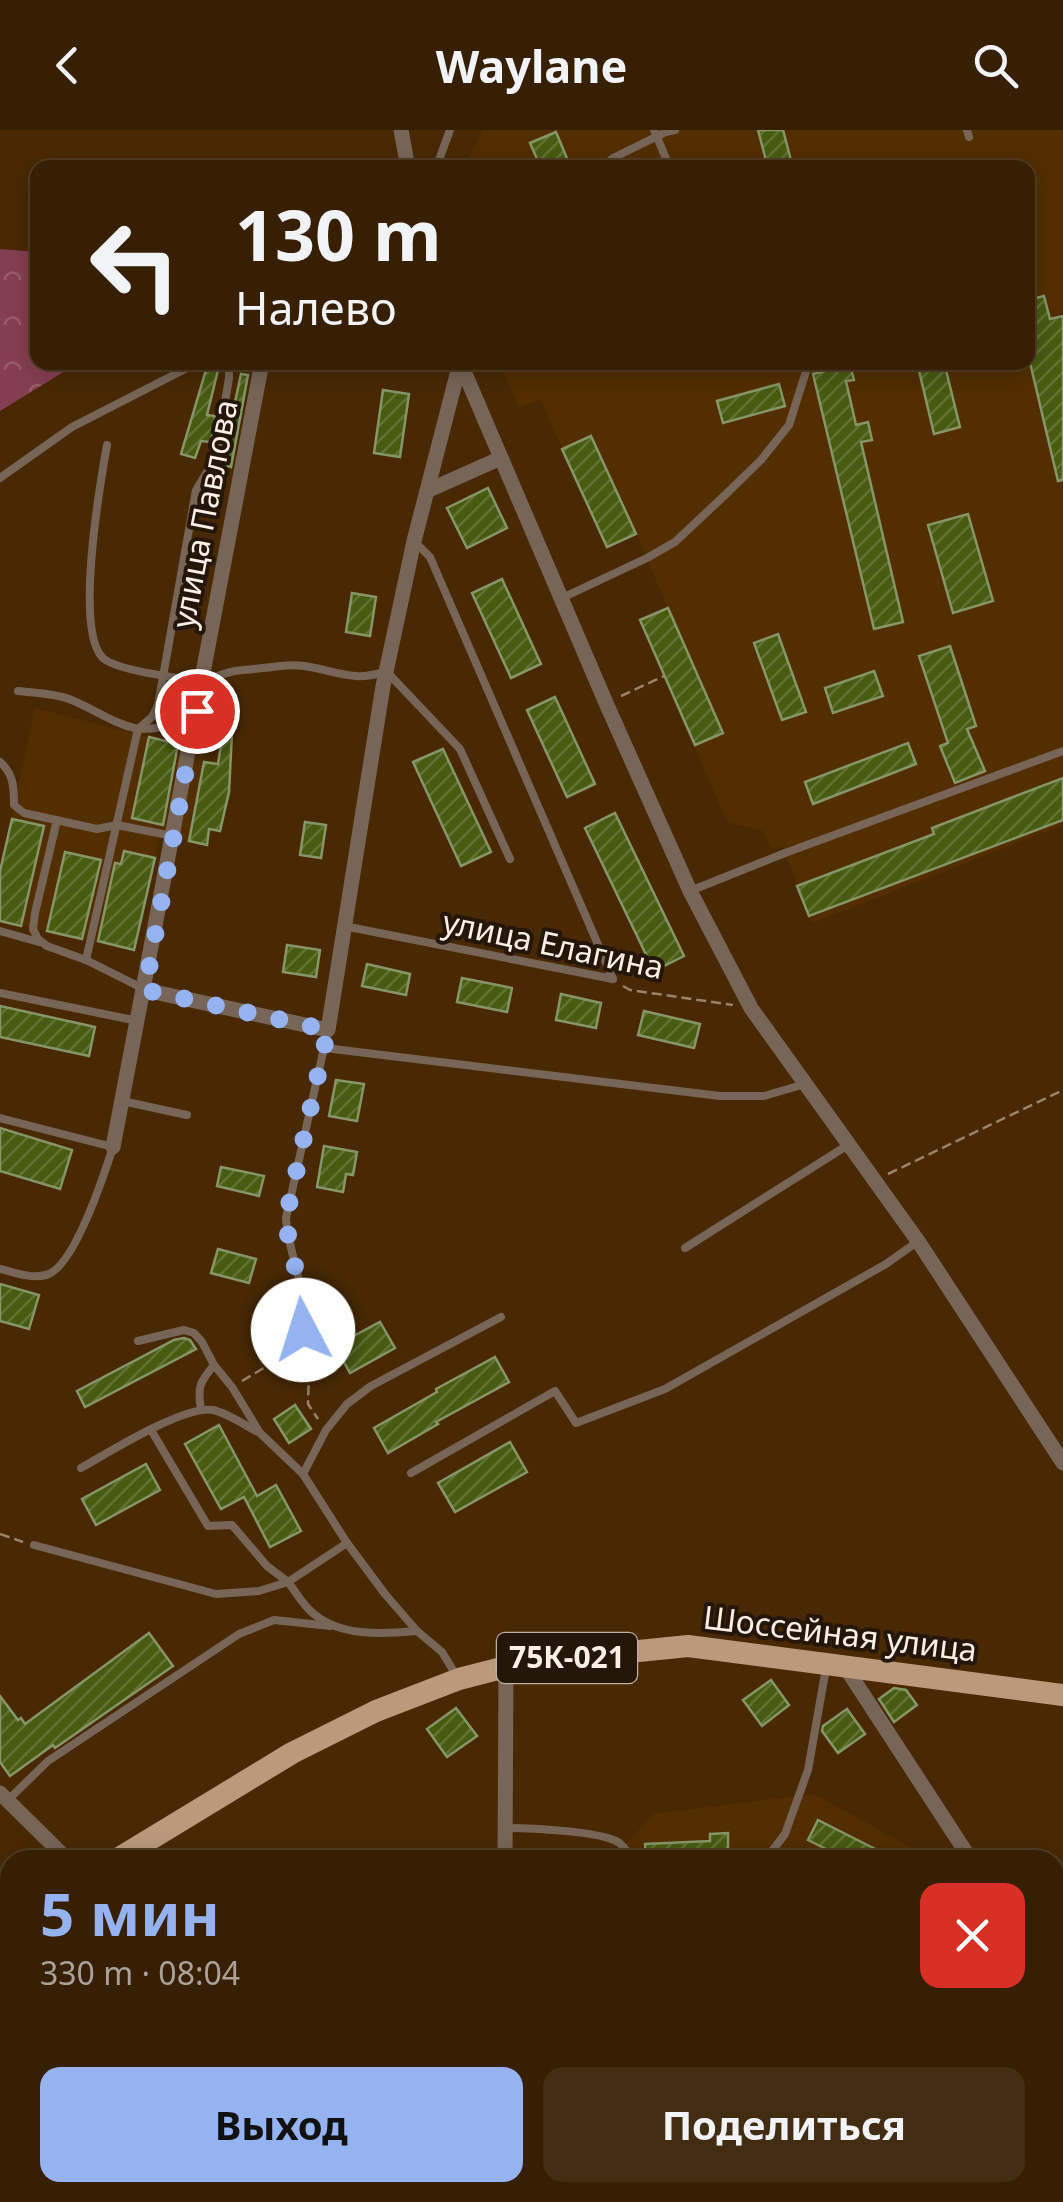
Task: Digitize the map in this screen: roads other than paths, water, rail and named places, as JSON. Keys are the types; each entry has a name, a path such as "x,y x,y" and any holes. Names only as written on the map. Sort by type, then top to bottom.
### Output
{"main road":[{"name":"Шоссейная улица","path":"132,1850 292,1753 376,1711 459,1679 521,1662 688,1646 1063,1695"}],"street":[{"path":"402,130 407,160"},
{"name":"улица Павлова","path":"113,1147 260,370"},
{"path":"145,990 328,1030 386,671 414,540 458,370"},
{"path":"463,370 690,891 752,1008 918,1241 1063,1464"},
{"path":"427,491 501,458"},
{"path":"835,1664 963,1850"},
{"path":"504,1850 506,1667"},
{"path":"4,1797 58,1850"}],"lane":[{"path":"439,160 450,130"},
{"path":"611,160 654,134 675,130"},
{"path":"654,134 666,160"},
{"path":"0,478 72,427 182,370"},
{"path":"86,960 138,730 158,705 196,490 216,457 229,370"},
{"path":"562,599 675,542 760,460 789,425 806,370"},
{"path":"107,445 96,508 89,598 95,642 102,657 119,666 202,679 290,664 356,678 386,671 460,749 510,859"},
{"name":"улица Елагина","path":"344,926 613,980 430,556 414,540"},
{"path":"18,691 71,699 138,730 183,722 197,711"},
{"path":"690,891 1063,751"},
{"path":"0,762 14,784 14,806 18,810 97,829 118,825 173,836"},
{"path":"44,944 33,929 57,820"},
{"path":"0,931 86,960 145,990"},
{"path":"0,993 138,1021"},
{"path":"298,1348 304,1308 286,1218 328,1030"},
{"path":"324,1048 720,1096 764,1096 805,1084"},
{"path":"122,1101 186,1115"},
{"path":"0,1118 113,1147 94,1204 64,1261 51,1274 34,1277 0,1268"},
{"path":"685,1248 848,1146"},
{"path":"411,1474 555,1391 576,1423 665,1389 886,1264 918,1241"},
{"path":"303,1474 326,1430 348,1404 371,1386 501,1317"},
{"path":"138,1341 184,1330 194,1333 260,1433 303,1474 346,1543 417,1631 442,1652 459,1679"},
{"path":"201,1409 201,1380 214,1365"},
{"path":"81,1468 151,1430 201,1409 216,1410 260,1433"},
{"path":"151,1430 208,1526 232,1525 267,1566 288,1582 310,1612 331,1626"},
{"path":"34,1545 216,1594 259,1591 288,1582 346,1543"},
{"path":"4,1797 48,1762 239,1634 274,1620 384,1634 417,1631"},
{"path":"773,1850 785,1834 808,1770 835,1664"},
{"path":"505,1828 544,1828 602,1838 616,1841 625,1850"}]}
